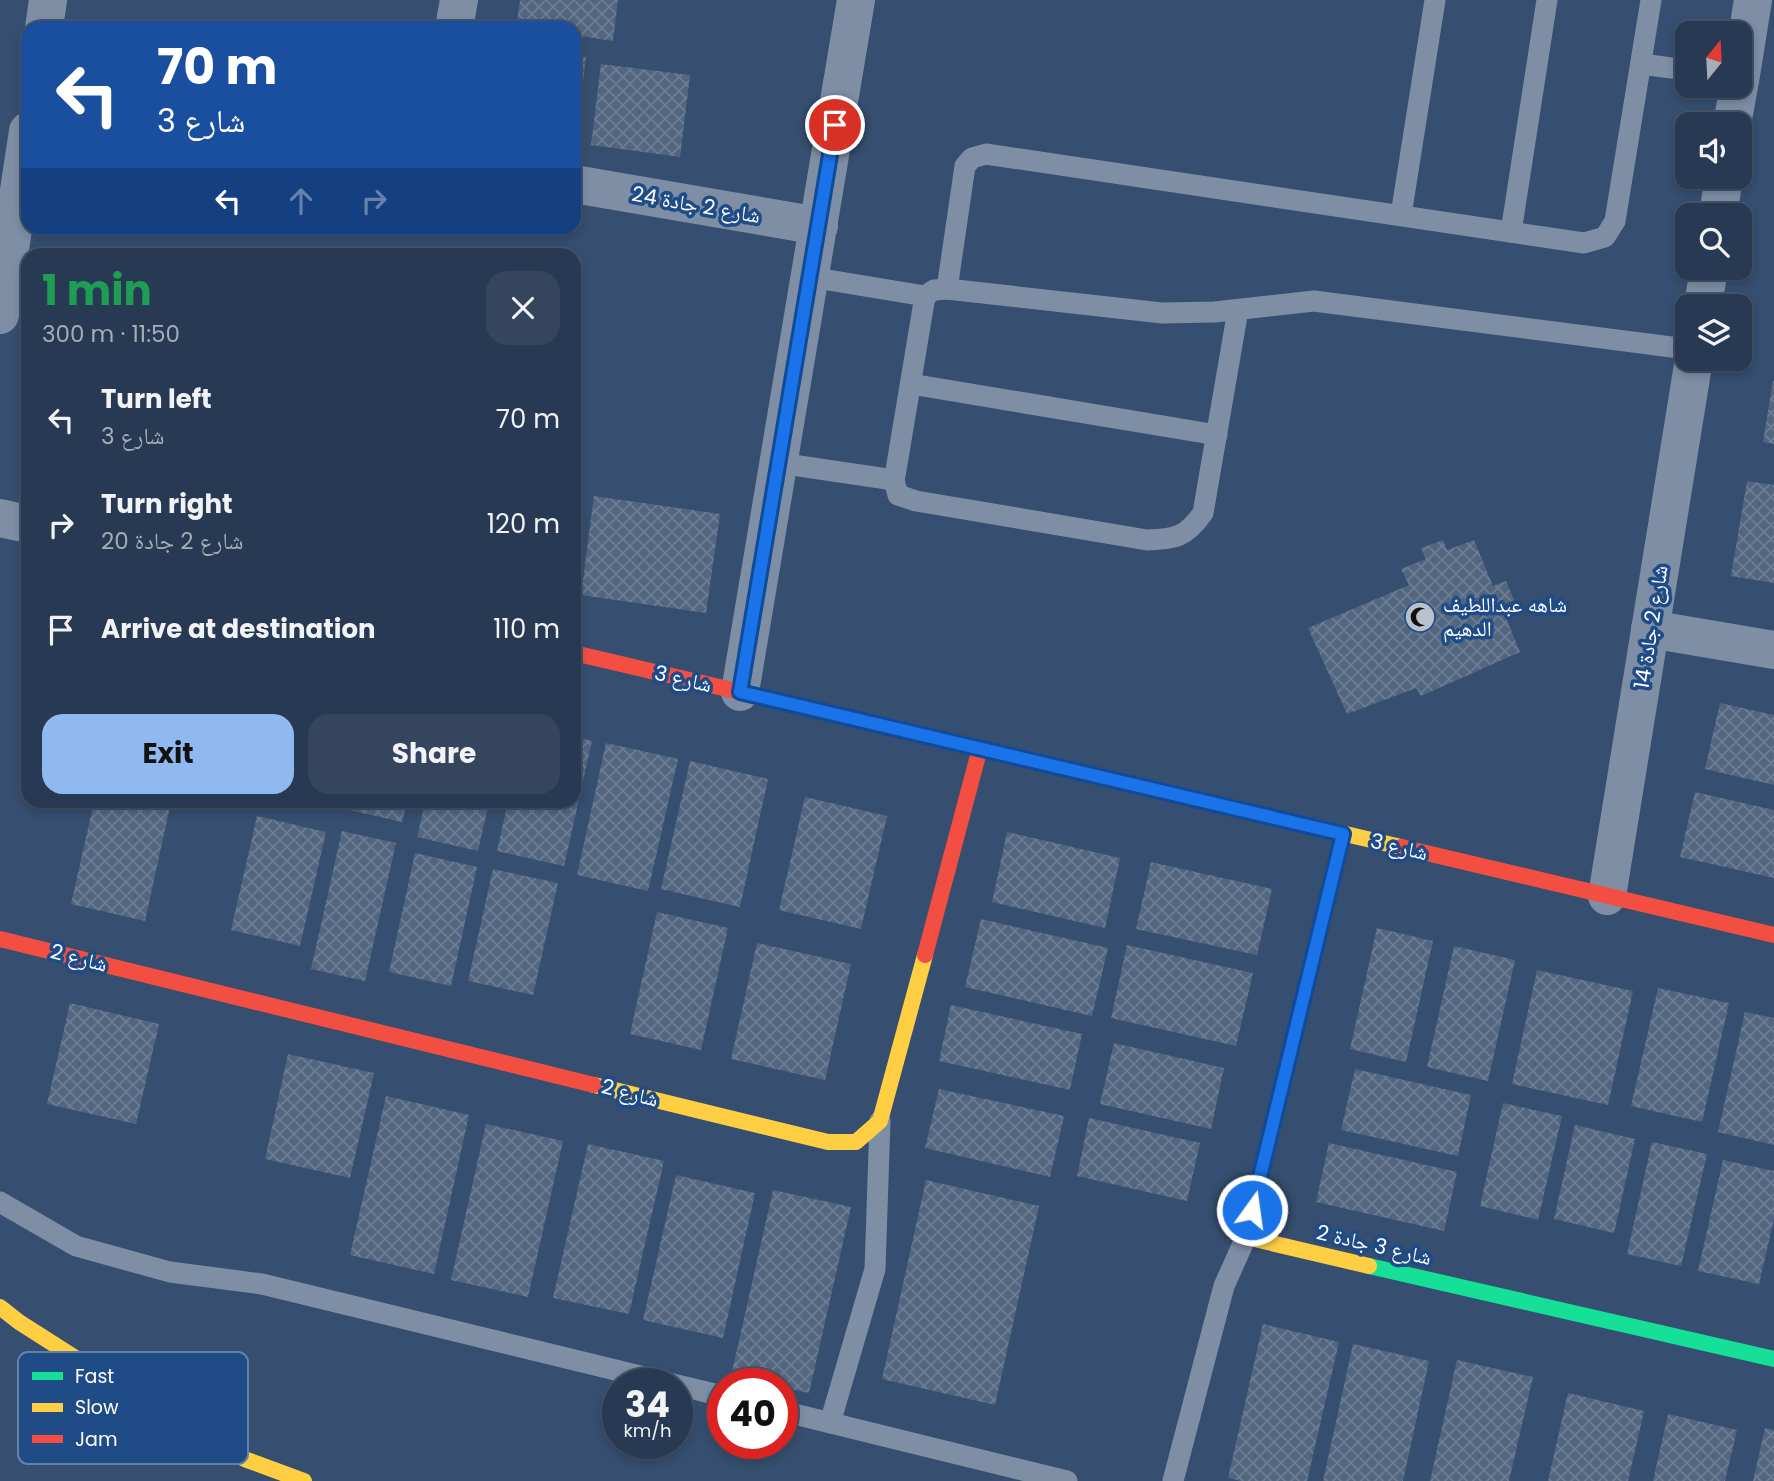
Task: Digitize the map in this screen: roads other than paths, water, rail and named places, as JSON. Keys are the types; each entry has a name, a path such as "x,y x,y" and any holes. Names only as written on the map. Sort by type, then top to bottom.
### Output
{"main road":[{"name":"شارع 3","path":"581,655 1774,935"},
{"path":"880,1121 980,748"},
{"path":"1246,1237 1343,834"},
{"name":"شارع 2","path":"0,939 828,1142 856,1142 880,1121"},
{"name":"شارع 3 جادة 2","path":"1246,1237 1774,1359"},
{"path":"0,1307 66,1352"},
{"path":"248,1460 304,1481"}],"street":[{"path":"45,21 48,0"},
{"path":"455,21 459,0"},
{"path":"740,692 856,0"},
{"path":"1750,21 1753,0"},
{"path":"0,315 21,177"},
{"name":"شارع 2 جادة 24","path":"581,185 819,226"},
{"name":"شارع 2 جادة 14","path":"1607,896 1692,371"},
{"path":"0,518 21,522"},
{"path":"1650,629 1774,650"}],"lane":[{"path":"1401,215 1435,0"},
{"path":"1511,232 1547,0"},
{"path":"947,289 965,166 972,158 986,154 1584,243 1605,237 1611,229 1651,0"},
{"path":"1641,64 1675,68"},
{"path":"810,277 925,296 934,290 947,289 1162,313 1238,310 1314,301 1675,347"},
{"path":"925,296 894,481 898,495 916,501 1147,540 1174,539 1192,528 1203,513 1238,310"},
{"path":"911,384 1217,435"},
{"path":"779,463 894,481"},
{"path":"830,1423 875,1269 880,1121"},
{"path":"0,1202 76,1246 170,1272 262,1284 605,1368"},
{"path":"1173,1481 1224,1286 1246,1237"},
{"path":"798,1415 1067,1481"}],"place":[{"name":"شاهه عبداللطيف الدهيم","path":"1420,617"}]}
